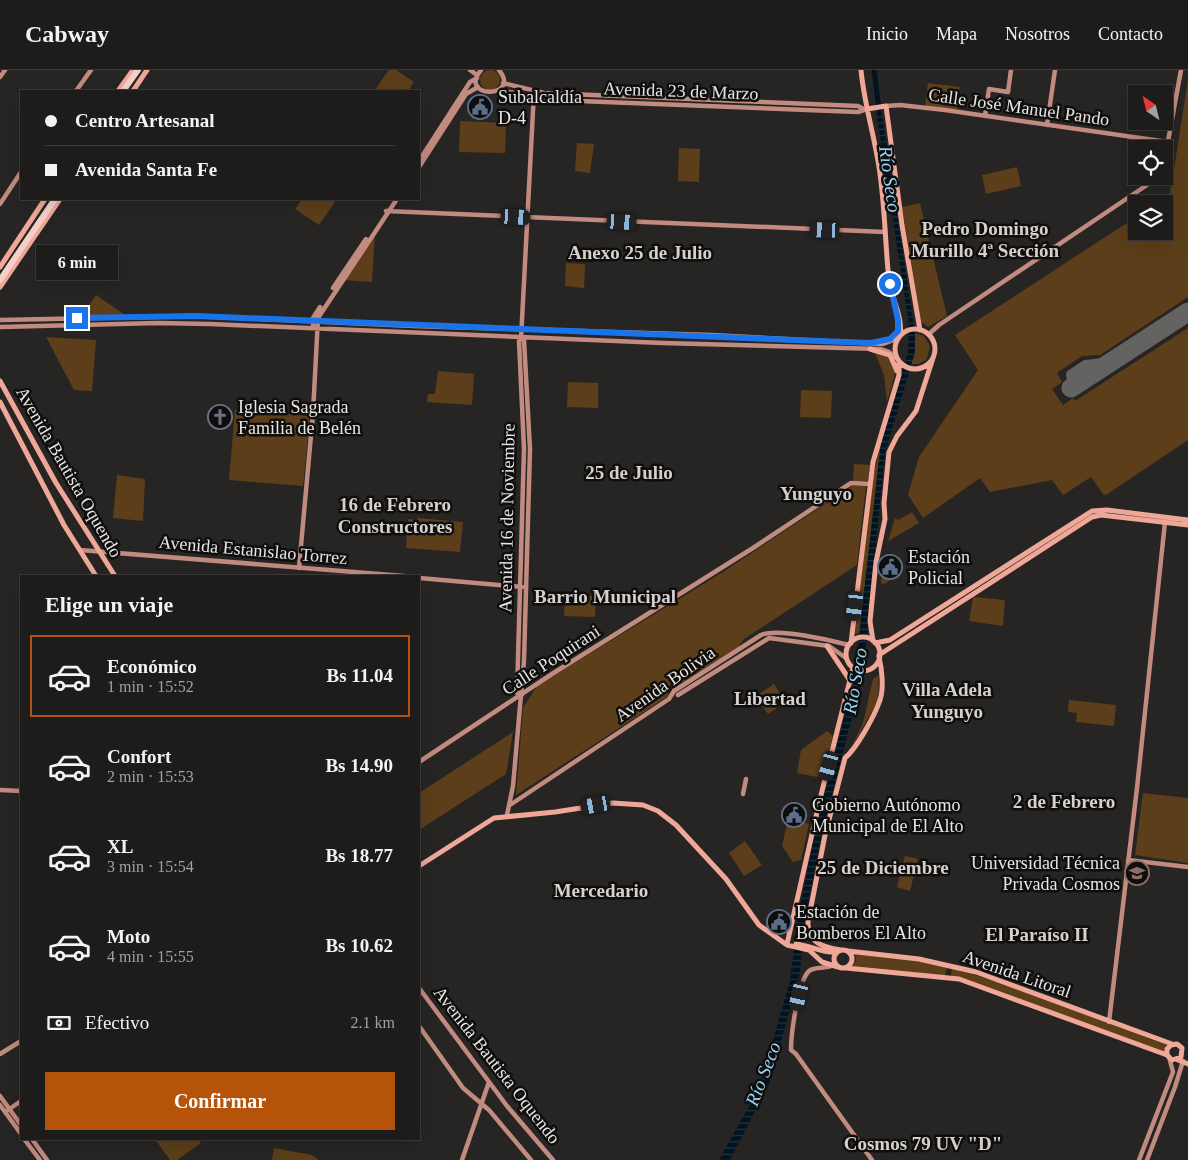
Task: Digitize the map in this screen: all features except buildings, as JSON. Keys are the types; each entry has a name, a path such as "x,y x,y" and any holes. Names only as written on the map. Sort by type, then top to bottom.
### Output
{"highway":[{"path":"124,90 138,70"},
{"path":"128,90 142,70"},
{"path":"0,274 50,200"},
{"path":"0,280 55,200"}],"main road":[{"path":"119,90 133,70"},
{"path":"134,90 147,70"},
{"path":"861,70 865,109 871,118 880,169 890,284 899,325 896,334 886,341 870,346"},
{"path":"881,107 918,330"},
{"name":"Calle José Manuel Pando","path":"865,109 881,107"},
{"path":"0,267 44,200"},
{"path":"0,287 59,200"},
{"path":"896,309 902,325 895,349 899,360 899,375 873,462 851,643 846,658 855,669 867,670 874,666 879,656 1088,518 1101,515 1188,525"},
{"path":"839,951 815,942 808,933 808,922 825,835 846,758 853,749 880,699 882,667 873,642 870,621 876,562 885,519 884,503 889,452 897,436 916,411 933,358 935,345 928,334 918,330 908,330 899,337"},
{"path":"870,346 885,352 896,365 897,371 889,408"},
{"path":"899,360 905,366 911,368 923,367 933,358"},
{"name":"Avenida Bautista Oquendo","path":"0,381 47,466 114,575"},
{"name":"Avenida Bautista Oquendo","path":"0,402 95,575"},
{"path":"851,643 860,638 873,642 890,640 1092,511 1106,510 1188,520"},
{"path":"827,646 851,682"},
{"path":"789,944 820,799 855,669"},
{"path":"420,865 494,818 507,815 555,812 613,803 649,807 676,825 726,879 754,920 789,944 805,947 822,952 848,951 852,959 851,964 846,968 831,966 805,947"},
{"path":"838,967 833,960 839,951"},
{"name":"Avenida Litoral","path":"848,951 919,959 966,969 1181,1047"},
{"name":"Avenida Litoral","path":"846,968 959,979 1183,1060"},
{"path":"1168,1056 1167,1049 1172,1044"},
{"path":"1183,1060 1181,1047 1188,1048"}],"street":[{"path":"0,78 5,70"},
{"path":"77,90 90,70"},
{"path":"420,165 466,94 478,87 477,77 470,70"},
{"path":"420,159 470,82 477,77 481,70"},
{"path":"499,70 503,81"},
{"path":"498,90 503,81 504,70"},
{"path":"985,116 989,89 1008,92 1011,70"},
{"path":"1047,125 1055,70"},
{"path":"1168,140 1181,70"},
{"name":"Avenida 23 de Marzo","path":"503,81 534,92 858,106 865,109"},
{"name":"Avenida 23 de Marzo","path":"478,87 486,93 498,90 533,98 858,112 865,109"},
{"path":"521,337 534,92"},
{"path":"796,109 797,104"},
{"name":"Calle José Manuel Pando","path":"881,107 900,105 1154,140"},
{"path":"0,204 20,174"},
{"path":"928,334 1147,185"},
{"path":"299,568 312,413 315,322 395,200"},
{"path":"387,212 885,232"},
{"path":"0,320 159,316 520,329 870,346 884,349 899,360"},
{"path":"0,327 164,322 663,344 870,346 887,344 899,337"},
{"name":"Avenida 16 de Noviembre","path":"521,337 519,341 524,449 517,693 522,695"},
{"name":"Avenida 16 de Noviembre","path":"507,815 510,805 522,695 526,587 530,449 524,340 521,337"},
{"name":"Calle Poquirani","path":"420,761 851,483 870,484"},
{"path":"1109,1022 1137,788 1165,522"},
{"name":"Avenida Estanislao Torrez","path":"80,550 391,575"},
{"path":"420,578 526,587"},
{"name":"Avenida Bolivia","path":"510,805 669,699 674,691 767,633 851,643"},
{"name":"Avenida Bolivia","path":"678,695 769,638 827,646 846,658"},
{"path":"743,794 746,779"},
{"path":"0,790 20,791"},
{"path":"1128,860 1188,867"},
{"path":"831,966 814,968 805,976 792,1027 791,1050 796,1054 872,1160"},
{"name":"Avenida Bautista Oquendo","path":"420,989 490,1082 553,1160"},
{"name":"Avenida Bautista Oquendo","path":"420,1027 463,1088 481,1103 531,1160"},
{"path":"0,1054 20,1042"},
{"path":"1168,1056 1168,1061 1173,1069 1181,1072"},
{"path":"1147,1160 1181,1072 1183,1060"},
{"path":"1139,1160 1173,1069"},
{"path":"462,1160 490,1082"},
{"path":"0,1096 20,1132"},
{"path":"7,1110 20,1102"},
{"path":"0,1105 20,1124"},
{"path":"25,1140 40,1160"},
{"path":"33,1140 47,1160"}],"shaded area":[{"path":"389,70 396,70 414,82 409,90 375,90"},
{"path":"486,70 494,70 500,76 500,84 494,90 486,90 480,84 480,76"},
{"path":"1188,80 1188,297 1100,355 1082,356 1057,373 1062,382 1052,389 1063,405 1073,398 1075,401 1188,328 1188,440 1106,495 1103,494 1091,477 1063,495 1052,480 990,492 980,478 923,518 908,495 919,457 978,370 955,335 1128,222 1128,240 1173,240 1173,195 1169,195 1173,185"},
{"path":"928,83 960,87 957,111 925,106"},
{"path":"460,121 506,123 505,153 459,152"},
{"path":"577,143 594,144 590,173 575,171"},
{"path":"679,148 700,149 699,182 678,181"},
{"path":"1017,167 1021,186 986,194 982,175"},
{"path":"301,200 336,200 319,225 295,209"},
{"path":"920,203 947,316 928,327 921,322 902,207"},
{"path":"375,233 372,282 345,280"},
{"path":"566,263 585,264 584,288 565,286"},
{"path":"96,295 125,315 82,316"},
{"path":"915,333 924,336 930,346 927,359 919,364 911,364 915,352"},
{"path":"46,337 96,340 92,391 74,390"},
{"path":"874,351 888,355 896,370 887,402 884,375"},
{"path":"438,371 474,374 472,405 427,402 428,394 435,394"},
{"path":"568,382 598,383 598,408 567,407"},
{"path":"801,390 832,391 831,418 800,417"},
{"path":"235,410 310,416 303,486 229,480"},
{"path":"881,442 859,633 855,634 871,487"},
{"path":"854,464 870,465 868,481 853,481"},
{"path":"117,475 145,479 143,521 113,518"},
{"path":"852,486 866,486 857,565 744,639 738,647 669,691 667,697 516,795 523,708 537,686 723,572"},
{"path":"912,512 919,523 888,541 895,518 898,520"},
{"path":"417,518 463,522 460,552 406,548 408,519 417,520"},
{"path":"886,554 900,573 884,584 881,583 883,560"},
{"path":"565,596 596,596 595,617 564,616"},
{"path":"973,597 1005,600 1003,626 969,621"},
{"path":"879,675 878,701 850,750 863,723 873,679"},
{"path":"774,684 786,702 768,714 756,696"},
{"path":"1069,700 1116,705 1114,726 1076,722 1077,713 1068,712"},
{"path":"827,731 833,736 822,778 797,773 801,750"},
{"path":"513,732 506,774 420,829 420,792"},
{"path":"1143,793 1188,798 1188,863 1135,855"},
{"path":"788,819 809,824 801,860 793,862 782,846"},
{"path":"745,841 762,865 744,876 729,853"},
{"path":"905,856 918,859 910,891 897,887"},
{"path":"855,954 919,961 947,968 945,975 935,977 852,968 856,960"},
{"path":"952,968 1023,990 1166,1045 1164,1054 951,976"},
{"path":"156,1140 199,1140 201,1143 177,1160 170,1160"},
{"path":"274,1148 312,1155 319,1160 272,1160"}],"water":[{"name":"Río Seco","path":"881,109 915,333 915,352 885,453 863,675 821,837 804,924 800,972 770,1082 730,1160 719,1160 759,1088 790,981 797,924 814,835 855,675 881,442 908,353 909,325 876,110"}],"waterway":[{"name":"Río Seco","path":"874,70 879,109"}],"taxiway":[{"path":"1075,385 1071,382 1070,374 1085,364 1113,361"}],"runway":[{"path":"1071,388 1188,312"}],"place":[{"name":"Subalcaldía D-4","path":"480,107"},
{"name":"Iglesia Sagrada Familia de Belén","path":"220,417"},
{"name":"Estación Policial","path":"890,567"},
{"name":"Gobierno Autónomo Municipal de El Alto","path":"794,815"},
{"name":"Universidad Técnica Privada Cosmos","path":"1137,873"},
{"name":"Estación de Bomberos El Alto","path":"779,922"}],"district":[{"name":"Pedro Domingo Murillo 4ª Sección","path":"985,239"},
{"name":"Anexo 25 de Julio","path":"640,252"},
{"name":"25 de Julio","path":"629,472"},
{"name":"Yunguyo","path":"816,493"},
{"name":"16 de Febrero Constructores","path":"395,515"},
{"name":"Barrio Municipal","path":"605,596"},
{"name":"Libertad","path":"770,698"},
{"name":"Villa Adela Yunguyo","path":"947,700"},
{"name":"2 de Febrero","path":"1064,801"},
{"name":"25 de Diciembre","path":"883,867"},
{"name":"Mercedario","path":"601,890"},
{"name":"El Paraíso II","path":"1037,934"},
{"name":"Cosmos 79 UV \"D\"","path":"923,1143"}],"route":[{"path":"77,318 196,316 414,326 541,329 647,335 711,335 871,343 886,341 894,337 898,331 899,325 890,284"}]}
